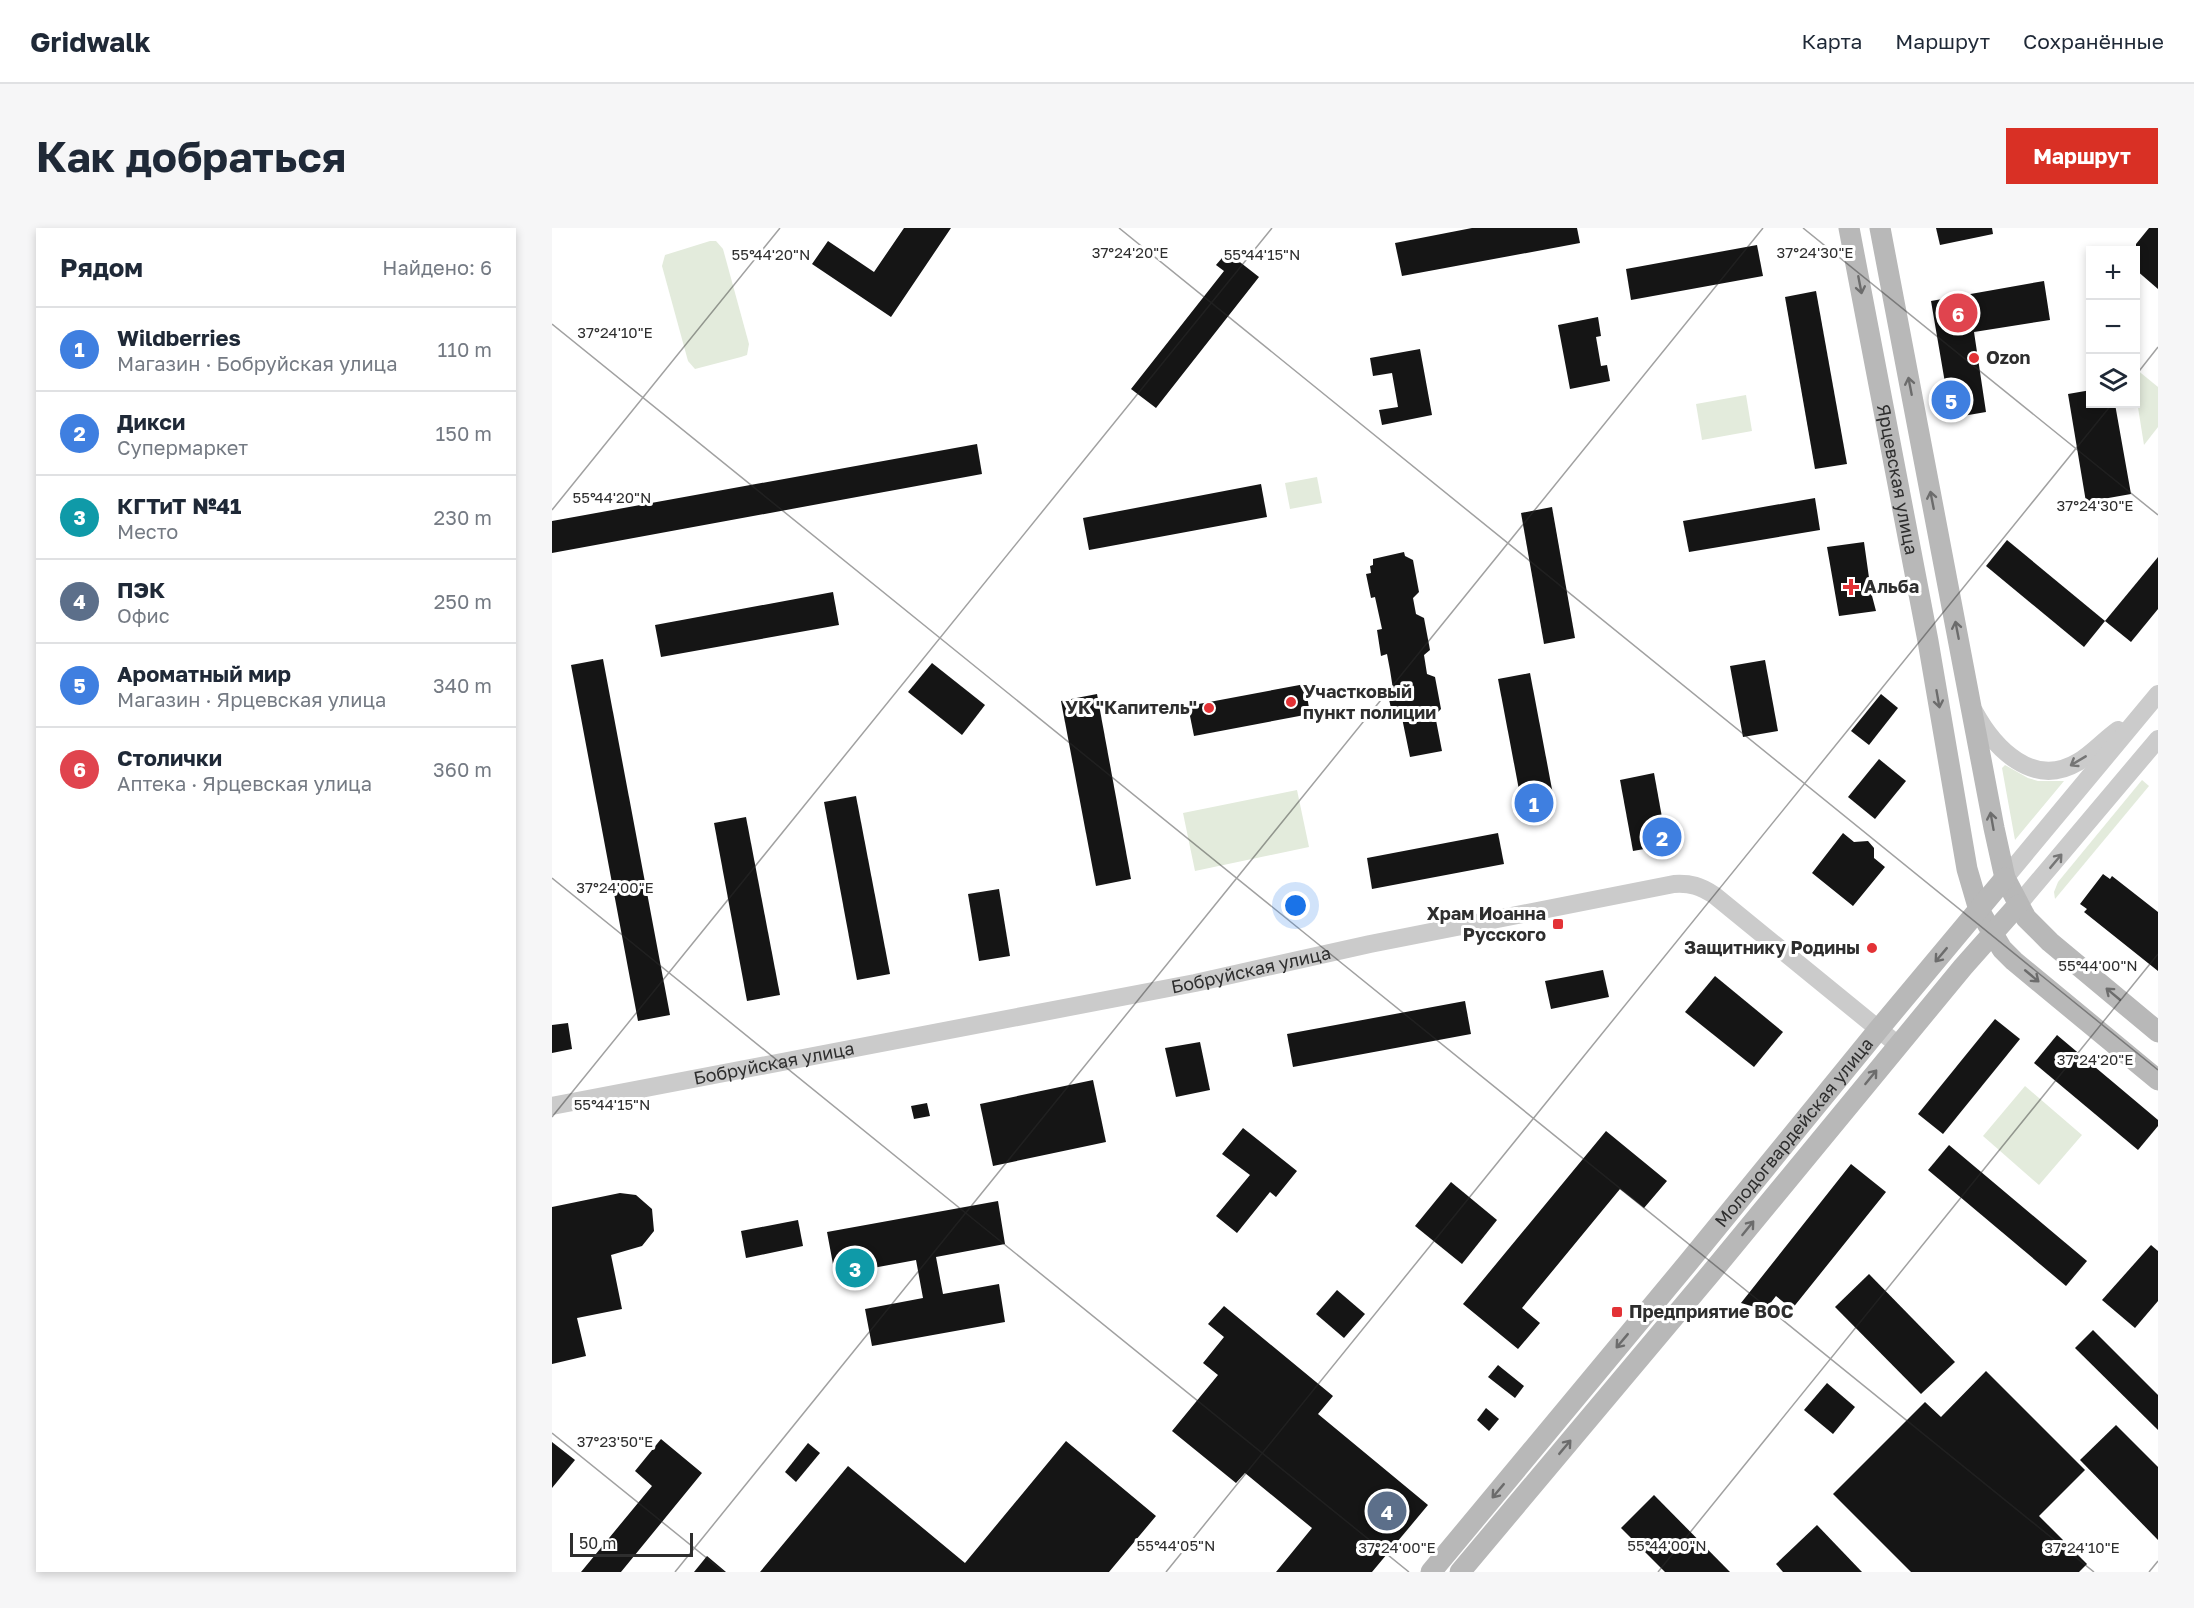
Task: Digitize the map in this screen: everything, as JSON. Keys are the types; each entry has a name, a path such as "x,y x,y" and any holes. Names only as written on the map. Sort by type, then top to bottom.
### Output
{"main road":[{"name":"Ярцевская улица","path":"1849,228 1928,641 1965,860 1978,910 2002,949 2014,961 2158,1080"},
{"name":"Ярцевская улица","path":"1880,228 2005,878 2018,905 2038,931 2158,1032"},
{"name":"Молодогвардейская улица","path":"1431,1572 2005,878"},
{"name":"Молодогвардейская улица","path":"1460,1572 2018,905"}],"street":[{"name":"Молодогвардейская улица","path":"2005,878 2158,694"},
{"path":"1972,707 1984,729 1999,748 2020,763 2047,770 2062,768 2078,762 2112,734 2142,714"},
{"name":"Молодогвардейская улица","path":"2018,905 2158,739"},
{"name":"Бобруйская улица","path":"552,1106 1183,986 1382,942 1690,883 1714,895 1898,1046"}],"green space":[{"path":"716,241 723,249 749,344 747,355 695,369 688,361 662,266 665,255"},
{"path":"2140,372 2158,387 2158,427 2144,445 2138,408 2140,408"},
{"path":"1746,395 1752,431 1702,440 1696,404"},
{"path":"1317,477 1322,503 1290,509 1285,483"},
{"path":"2005,765 2038,781 2064,781 2015,840 2002,768"},
{"path":"2142,780 2149,786 2055,899 2054,892 2058,882"},
{"path":"1297,790 1309,847 1195,871 1183,813"},
{"path":"2025,1086 2082,1135 2039,1185 1983,1136"}],"building":[{"path":"904,228 951,228 891,317 812,264 828,241 874,272"},
{"path":"1472,228 1577,228 1580,243 1402,276 1395,243"},
{"path":"1936,228 1992,228 1993,234 1940,245"},
{"path":"2149,228 2158,228 2158,289 2140,273 2140,246 2136,244"},
{"path":"1757,245 1763,276 1631,300 1626,269"},
{"path":"1227,252 1259,277 1156,408 1131,389 1224,271 1216,265"},
{"path":"2044,281 2050,320 1974,332 1986,412 1951,418 1931,301"},
{"path":"1816,291 1847,464 1815,469 1785,297"},
{"path":"1598,317 1601,336 1596,337 1601,366 1607,365 1610,381 1570,389 1558,325"},
{"path":"1420,349 1432,415 1382,425 1379,410 1398,407 1392,373 1373,376 1370,358"},
{"path":"2086,391 2086,408 2116,408 2131,494 2086,502 2068,394"},
{"path":"977,444 982,474 552,553 552,521"},
{"path":"1261,484 1267,517 1089,550 1083,518"},
{"path":"1815,498 1820,530 1689,552 1683,521"},
{"path":"1552,507 1575,638 1544,644 1521,513"},
{"path":"2007,540 2105,621 2084,647 1986,566"},
{"path":"1864,542 1876,611 1839,616 1827,547"},
{"path":"1404,552 1405,556 1413,560 1419,592 1413,598 1416,614 1424,618 1430,650 1424,655 1427,674 1435,677 1441,709 1435,715 1442,751 1410,757 1402,718 1399,718 1397,712 1392,713 1387,690 1393,689 1390,670 1387,654 1381,656 1377,630 1382,629 1375,597 1371,598 1366,574 1371,573 1370,566 1373,565 1373,559"},
{"path":"2158,557 2158,609 2131,642 2105,621"},
{"path":"833,592 839,625 661,657 655,625"},
{"path":"603,659 670,1015 638,1021 571,665"},
{"path":"1765,660 1778,731 1743,737 1730,666"},
{"path":"932,663 985,705 962,735 908,692"},
{"path":"1530,673 1555,805 1523,811 1498,679"},
{"path":"1305,684 1310,714 1194,736 1188,706"},
{"path":"1097,694 1131,879 1096,886 1061,701"},
{"path":"1881,694 1898,708 1869,745 1851,731"},
{"path":"1879,759 1906,781 1875,819 1848,797"},
{"path":"1654,773 1667,845 1633,851 1620,780"},
{"path":"856,796 890,974 857,980 824,802"},
{"path":"746,817 780,995 747,1001 714,823"},
{"path":"1498,833 1504,864 1372,889 1367,858"},
{"path":"1843,833 1854,842 1868,841 1874,848 1874,858 1885,867 1853,906 1812,873"},
{"path":"2103,874 2110,879 2112,876 2158,912 2158,971 2084,912 2087,909 2080,904"},
{"path":"999,889 1010,956 979,961 968,894"},
{"path":"1603,970 1609,997 1551,1009 1545,981"},
{"path":"1715,976 1783,1032 1754,1067 1685,1012"},
{"path":"1465,1001 1471,1034 1293,1067 1287,1034"},
{"path":"1995,1019 2020,1039 1943,1134 1918,1114"},
{"path":"568,1023 572,1049 552,1053 552,1025"},
{"path":"2057,1035 2158,1120 2158,1126 2138,1150 2034,1063"},
{"path":"1200,1042 1210,1090 1176,1097 1165,1048"},
{"path":"1093,1080 1106,1142 993,1166 980,1104"},
{"path":"927,1103 930,1116 914,1119 911,1106"},
{"path":"1243,1128 1297,1171 1276,1197 1270,1192 1237,1233 1216,1216 1250,1175 1222,1154"},
{"path":"1606,1131 1667,1181 1644,1208 1620,1189 1522,1308 1540,1323 1518,1349 1463,1304"},
{"path":"1949,1145 2087,1261 2066,1286 1928,1170"},
{"path":"1851,1164 1886,1192 1792,1309 1776,1296 1765,1310 1741,1303"},
{"path":"1451,1182 1497,1220 1462,1264 1415,1226"},
{"path":"620,1193 636,1195 652,1209 654,1231 642,1246 611,1255 622,1309 577,1318 586,1356 552,1364 552,1207"},
{"path":"998,1201 1005,1244 936,1257 943,1294 999,1284 1005,1322 872,1346 865,1309 923,1298 916,1260 835,1275 827,1232"},
{"path":"798,1220 803,1246 746,1258 741,1231"},
{"path":"2151,1245 2158,1251 2158,1301 2135,1328 2102,1300"},
{"path":"1869,1274 1955,1362 1921,1394 1835,1307"},
{"path":"1337,1290 1365,1314 1344,1338 1316,1314"},
{"path":"1224,1306 1333,1396 1318,1414 1428,1505 1372,1572 1276,1572 1312,1528 1245,1473 1236,1483 1172,1431 1218,1375 1203,1363 1224,1337 1208,1324"},
{"path":"2093,1330 2158,1395 2158,1430 2075,1348"},
{"path":"1498,1365 1524,1386 1515,1398 1488,1377"},
{"path":"1986,1371 2085,1470 2039,1516 2087,1564 2079,1572 1911,1572 1833,1494 1925,1402 1941,1417"},
{"path":"1827,1383 1855,1407 1833,1434 1804,1410"},
{"path":"1486,1408 1499,1419 1489,1431 1477,1420"},
{"path":"2116,1425 2158,1467 2158,1540 2080,1460"},
{"path":"661,1439 702,1473 621,1572 581,1572 652,1486 635,1471"},
{"path":"1066,1441 1156,1516 1109,1572 760,1572 848,1466 965,1563"},
{"path":"552,1442 575,1460 552,1488"},
{"path":"808,1443 820,1453 796,1482 785,1472"},
{"path":"1654,1495 1730,1572 1665,1572 1621,1528"},
{"path":"1817,1525 1862,1572 1783,1572 1776,1564"},
{"path":"707,1556 726,1572 694,1572"}],"place":[{"name":"Столички","path":"1958,313"},
{"name":"Ozon","path":"1974,358"},
{"name":"Ароматный мир","path":"1951,400"},
{"name":"Альба","path":"1851,587"},
{"name":"Участковый пункт полиции","path":"1291,702"},
{"name":"УК \"Капитель\"","path":"1209,708"},
{"name":"Wildberries","path":"1534,803"},
{"name":"Дикси","path":"1662,837"},
{"name":"Храм Иоанна Русского","path":"1558,924"},
{"name":"Защитнику Родины","path":"1872,948"},
{"name":"КГТиТ №41","path":"855,1268"},
{"name":"Предприятие ВОС","path":"1617,1312"},
{"name":"ПЭК","path":"1387,1511"}]}
